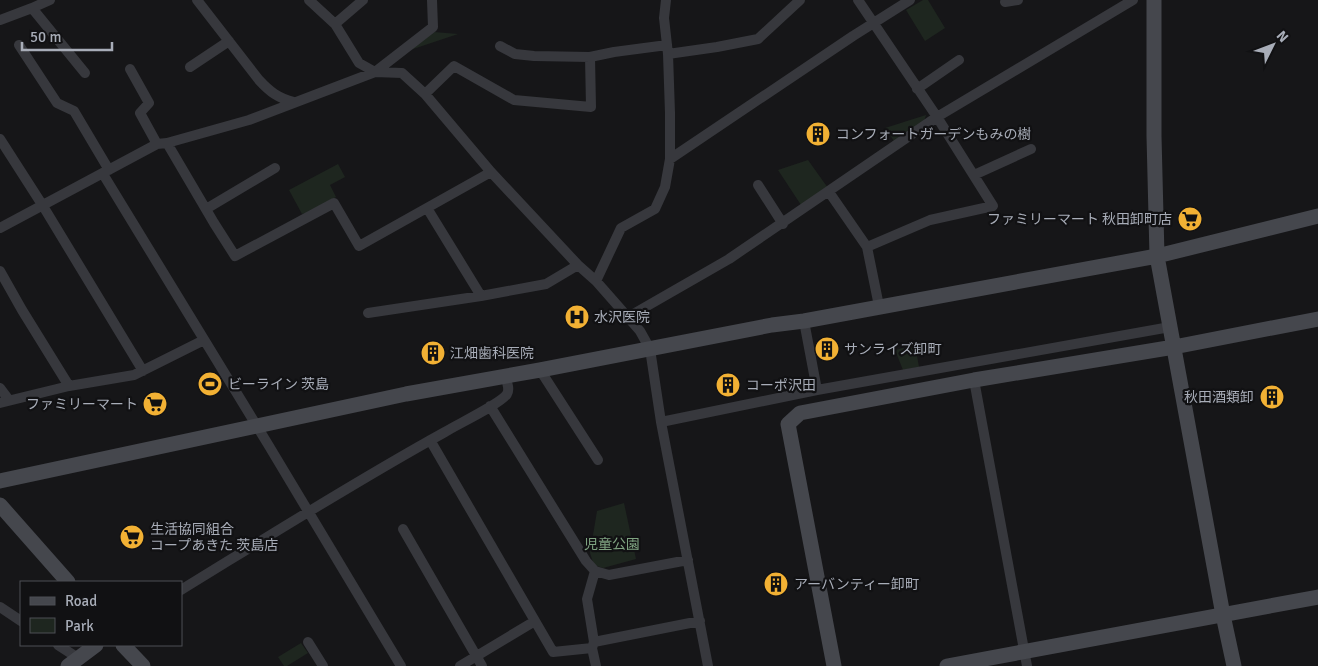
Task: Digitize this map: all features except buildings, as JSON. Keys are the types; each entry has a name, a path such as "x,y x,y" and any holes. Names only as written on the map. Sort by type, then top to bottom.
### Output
{"street":[{"path":"0,20 50,0"},
{"path":"309,0 334,24 359,63 375,72 402,73 424,94 491,172 578,265 596,281 640,331 650,349 661,422 708,666"},
{"path":"334,24 363,0"},
{"path":"0,228 162,143 249,120 375,72 433,27 432,0"},
{"path":"596,281 621,228 655,209 665,187 670,159 670,113 664,18 666,0"},
{"path":"500,46 515,54 590,57 614,52 717,48 758,39 800,0"},
{"path":"858,0 993,206 930,220 867,247"},
{"path":"670,159 910,0"},
{"path":"1005,2 1018,0"},
{"path":"628,317 729,260 936,118 1133,0"},
{"path":"1154,0 1154,136 1157,256 1234,666"},
{"path":"199,1 269,91 281,98 294,102"},
{"path":"32,8 84,72"},
{"path":"190,67 229,41"},
{"path":"19,45 57,103 74,111 106,172 204,340 401,666"},
{"path":"424,94 454,66 514,100 591,107 590,57"},
{"path":"917,89 959,60"},
{"path":"130,69 149,103 140,113 206,209 235,256 334,203 359,246 491,172"},
{"path":"0,139 143,371"},
{"path":"974,176 1031,148"},
{"path":"206,209 275,168"},
{"path":"758,185 783,224"},
{"path":"829,192 867,247 879,306"},
{"path":"427,208 481,296"},
{"path":"0,481 406,394 772,325 804,321 1157,256 1318,216"},
{"path":"368,313 546,284 578,265"},
{"path":"0,271 69,386"},
{"path":"834,666 788,424 800,413 974,380 1174,347 1318,319"},
{"path":"804,321 817,390"},
{"path":"661,422 817,390 1170,327"},
{"path":"0,388 4,402 69,386 134,375 204,340"},
{"path":"540,370 598,460"},
{"path":"182,589 308,512 490,406 506,395 509,389 505,376"},
{"path":"974,380 1026,659"},
{"path":"490,406 586,561 595,571 609,575 688,560"},
{"path":"430,440 553,652 700,621"},
{"path":"0,505 67,581"},
{"path":"403,528 482,666"},
{"path":"595,571 587,599 596,666"},
{"path":"947,666 1026,659 1223,615 1318,597"},
{"path":"0,607 20,620"},
{"path":"460,666 535,621"},
{"path":"308,642 323,666"},
{"path":"59,646 73,662 95,646"},
{"path":"124,646 143,666"}],"green space":[{"path":"923,0 928,0 945,28 925,41 906,10"},
{"path":"434,32 458,34 410,50"},
{"path":"926,115 924,121 894,141 885,128"},
{"path":"808,160 828,188 801,205 778,170"},
{"path":"338,164 345,177 330,185 336,197 302,214 289,190"},
{"path":"915,345 919,367 903,370 895,350"},
{"name":"児童公園","path":"624,503 636,559 603,568 594,565 590,553 597,511"},
{"path":"301,643 308,653 284,666 278,657"}],"place":[{"name":"コンフォートガーデンもみの樹","path":"818,134"},
{"name":"ファミリーマート 秋田卸町店","path":"1190,219"},
{"name":"水沢医院","path":"577,317"},
{"name":"サンライズ卸町","path":"827,349"},
{"name":"江畑歯科医院","path":"433,353"},
{"name":"ビーライン 茨島","path":"210,384"},
{"name":"コーポ沢田","path":"728,385"},
{"name":"秋田酒類卸","path":"1272,397"},
{"name":"ファミリーマート","path":"155,404"},
{"name":"生活協同組合 コープあきた 茨島店","path":"132,537"},
{"name":"アーバンティー卸町","path":"776,584"}]}
